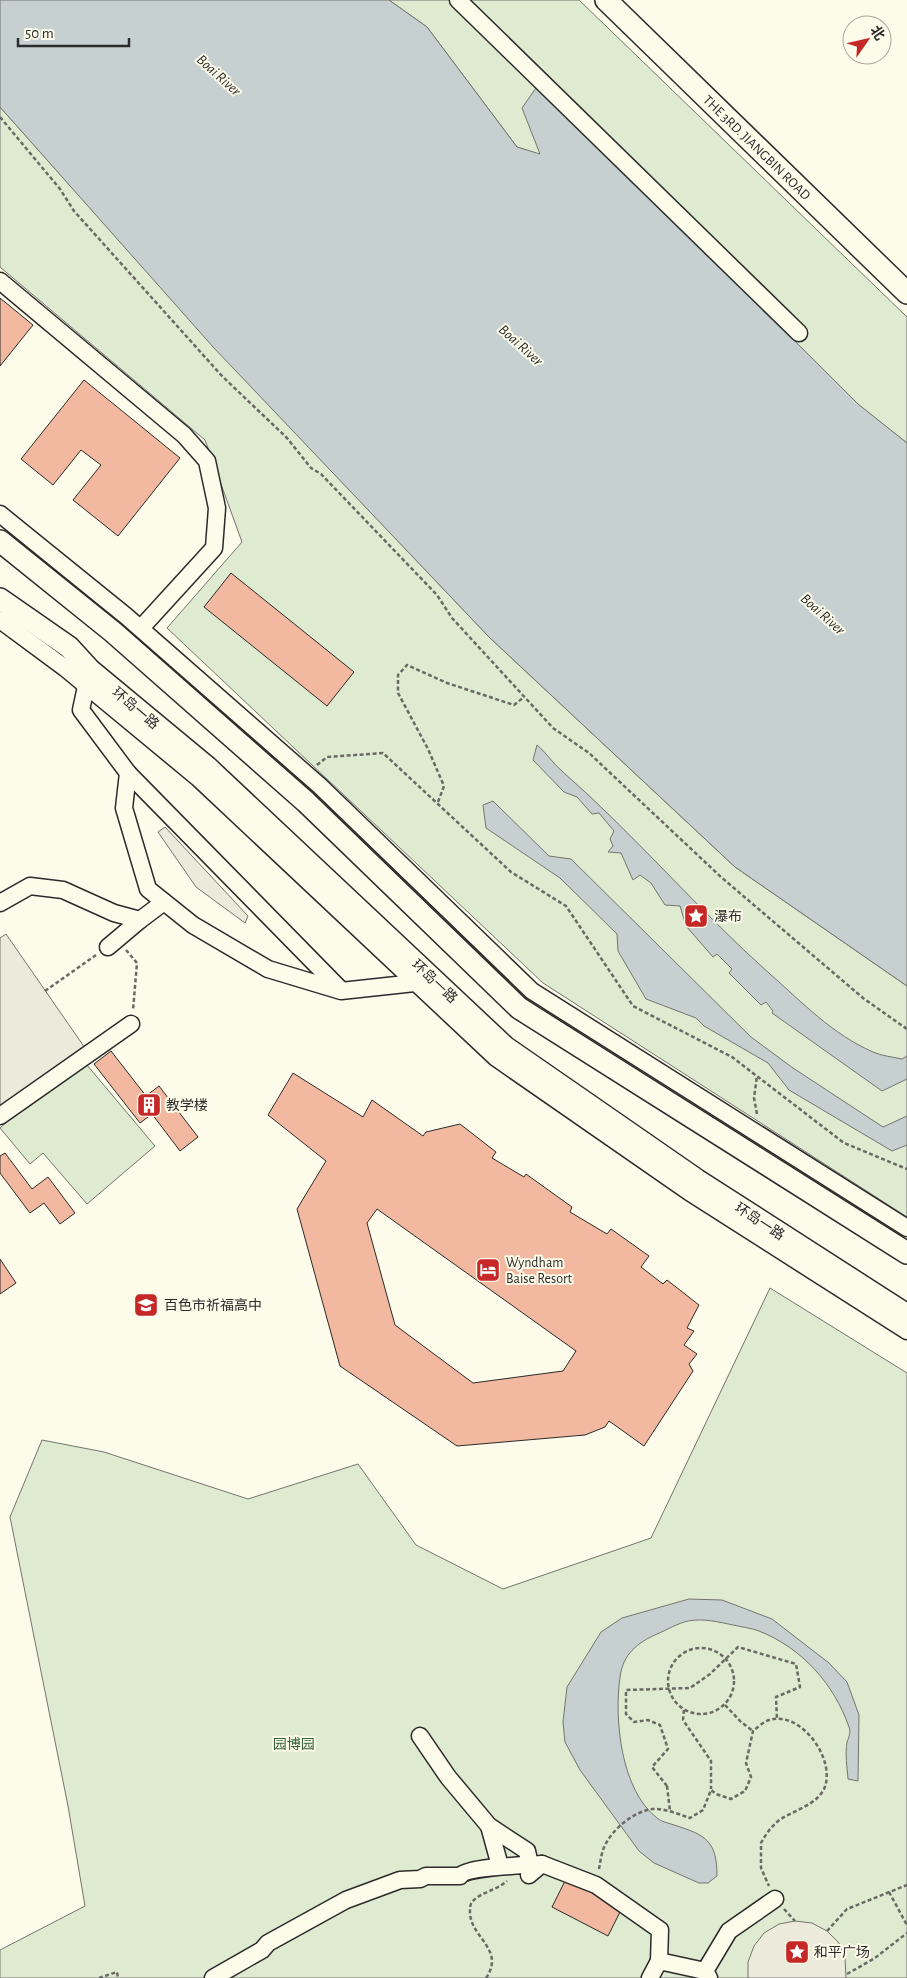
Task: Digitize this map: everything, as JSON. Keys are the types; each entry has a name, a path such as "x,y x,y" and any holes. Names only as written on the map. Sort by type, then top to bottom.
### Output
{"main road":[{"name":"THE 3RD. JIANGBIN ROAD","path":"604,0 907,293"},
{"path":"0,541 113,632 306,802 519,1008 907,1253"},
{"name":"环岛一路","path":"0,599 69,647 88,677 207,767 426,982 505,1046 697,1180 907,1314"}],"street":[{"path":"458,0 798,333"},
{"path":"0,281 184,434 207,461 218,508 214,548 141,628"},
{"path":"0,514 141,628 305,773 532,991 907,1228"},
{"path":"0,620 88,677 81,710 128,773 341,991"},
{"path":"128,773 124,808 148,889 193,925 268,969 341,991 426,982 496,1058 689,1192 907,1331"},
{"path":"0,904 30,886 63,890 114,913 140,920"},
{"path":"108,947 164,902"},
{"path":"0,1116 132,1024"},
{"path":"420,1736 448,1777 488,1826 527,1851 534,1868"},
{"path":"488,1826 500,1866"},
{"path":"213,1978 334,1906 386,1884 426,1876 460,1876 464,1872 500,1866 534,1868 596,1885 660,1930 659,1961 650,1978"},
{"path":"659,1961 707,1974 729,1931 775,1899"}],"path":[{"path":"0,117 60,190 74,211 222,376 287,438 312,468 321,474 438,595 452,618 504,672 506,678 553,728 589,753 721,877 863,998 907,1029"},
{"path":"438,802 444,786 428,749 398,693 398,675 407,665 447,683 514,706 524,698"},
{"path":"305,773 327,757 382,753 438,802 511,872 566,906 633,1006 732,1057 844,1143 907,1169"},
{"path":"45,991 108,947"},
{"path":"132,1024 137,963"},
{"path":"757,1076 754,1098 759,1124 758,1134"},
{"path":"703,1647 714,1650 724,1656 734,1675 732,1696 725,1705 716,1711 694,1714 684,1710 670,1693 669,1671 674,1661 682,1653 703,1647"},
{"path":"670,1811 667,1786 652,1767 668,1749 660,1725 648,1720 634,1722 626,1714 626,1690 690,1688 710,1674 738,1647 796,1664 800,1688 776,1697 777,1720"},
{"path":"725,1705 741,1722 753,1731"},
{"path":"598,1875 603,1849 613,1833 630,1818 652,1809 670,1811 690,1818 703,1810 711,1790 711,1761 682,1720 684,1710"},
{"path":"711,1790 716,1794 731,1799 745,1791 751,1777 746,1763 753,1731 768,1720 796,1723 809,1734 821,1751 826,1776 824,1788 816,1800 779,1820 761,1842 761,1868 775,1899 795,1921"},
{"path":"486,1978 492,1966 491,1953 487,1943 471,1924 469,1917 470,1905 474,1899 496,1890 515,1876 534,1868"},
{"path":"827,1931 847,1909 907,1885"},
{"path":"889,1892 907,1925"},
{"path":"846,1974 876,1958 907,1933"},
{"path":"99,1978 117,1972 118,1978"}],"green space":[{"path":"389,0 579,0 907,317 907,443 541,155 517,147 427,27"},
{"path":"0,107 215,348 489,637 735,867 907,986 907,1217 543,983 167,628 242,542 205,440 0,267"},
{"path":"81,1058 155,1146 87,1204 43,1153 30,1164 0,1128"},
{"name":"园博园","path":"770,1288 907,1373 907,1978 0,1978 0,1950 85,1906 68,1806 10,1517 42,1440 104,1452 248,1499 358,1464 416,1545 503,1589 651,1538"}],"shaded area":[{"path":"165,827 248,916 245,923 196,887 158,832"},
{"path":"6,934 85,1048 0,1106 0,938"},
{"name":"和平广场","path":"795,1921 812,1923 827,1931 839,1943 845,1958 846,1978 748,1978 748,1962 754,1946 764,1933 779,1924"}],"water":[{"name":"Boai River","path":"0,0 389,0 427,27 517,147 540,154 522,108 538,85 858,404 907,443 907,986 735,867 489,637 214,348 0,107"},
{"name":"瀑布","path":"537,745 743,950 818,1017 858,1045 873,1052 902,1059 907,1056 907,1079 882,1091 772,1013 773,1011 766,1002 761,1005 729,973 732,969 717,954 713,957 686,926 680,906 665,905 651,883 640,875 633,880 621,853 608,852 613,846 610,839 614,831 599,813 592,814 577,797 564,792 533,760"},
{"path":"493,801 549,856 571,859 751,1037 793,1068 883,1127 907,1116 907,1145 892,1151 789,1090 768,1063 704,1026 696,1018 646,999 618,951 617,934 560,878 486,828 483,805"},
{"path":"689,1599 722,1600 772,1619 829,1663 847,1682 859,1715 858,1781 848,1779 846,1751 850,1729 835,1696 814,1669 789,1647 775,1638 750,1628 694,1620 680,1623 650,1637 632,1650 624,1662 618,1694 620,1733 628,1772 635,1790 645,1806 657,1818 694,1832 708,1841 715,1855 717,1876 708,1883 699,1883 654,1863 639,1851 580,1770 565,1742 563,1722 567,1687 601,1632 622,1618"}],"building":[{"path":"0,298 33,325 0,366"},
{"path":"84,380 180,458 118,536 73,500 101,465 81,450 53,485 21,459"},
{"path":"231,573 354,672 327,706 204,607"},
{"name":"教学楼","path":"111,1051 146,1096 159,1086 198,1137 180,1151 152,1114 140,1123 94,1064"},
{"path":"293,1073 363,1117 372,1100 423,1136 426,1132 460,1124 496,1152 492,1158 524,1177 526,1174 572,1207 570,1212 607,1234 611,1229 649,1256 641,1267 663,1284 667,1280 699,1305 687,1328 694,1331 684,1345 697,1354 689,1364 693,1371 644,1446 609,1421 605,1427 585,1435 457,1446 340,1366 297,1209 326,1161 268,1115","holes":["377,1209 576,1351 563,1371 473,1383 395,1325 367,1223"]},
{"path":"5,1153 32,1189 48,1177 75,1213 60,1224 44,1203 30,1213 0,1173 0,1156"},
{"path":"0,1259 16,1283 0,1294"},
{"path":"566,1879 622,1908 608,1936 552,1907"}],"place":[{"name":"瀑布","path":"696,916"},
{"name":"教学楼","path":"149,1105"},
{"name":"Wyndham Baise Resort","path":"488,1270"},
{"name":"百色市祈福高中","path":"146,1305"},
{"name":"和平广场","path":"797,1952"}]}
